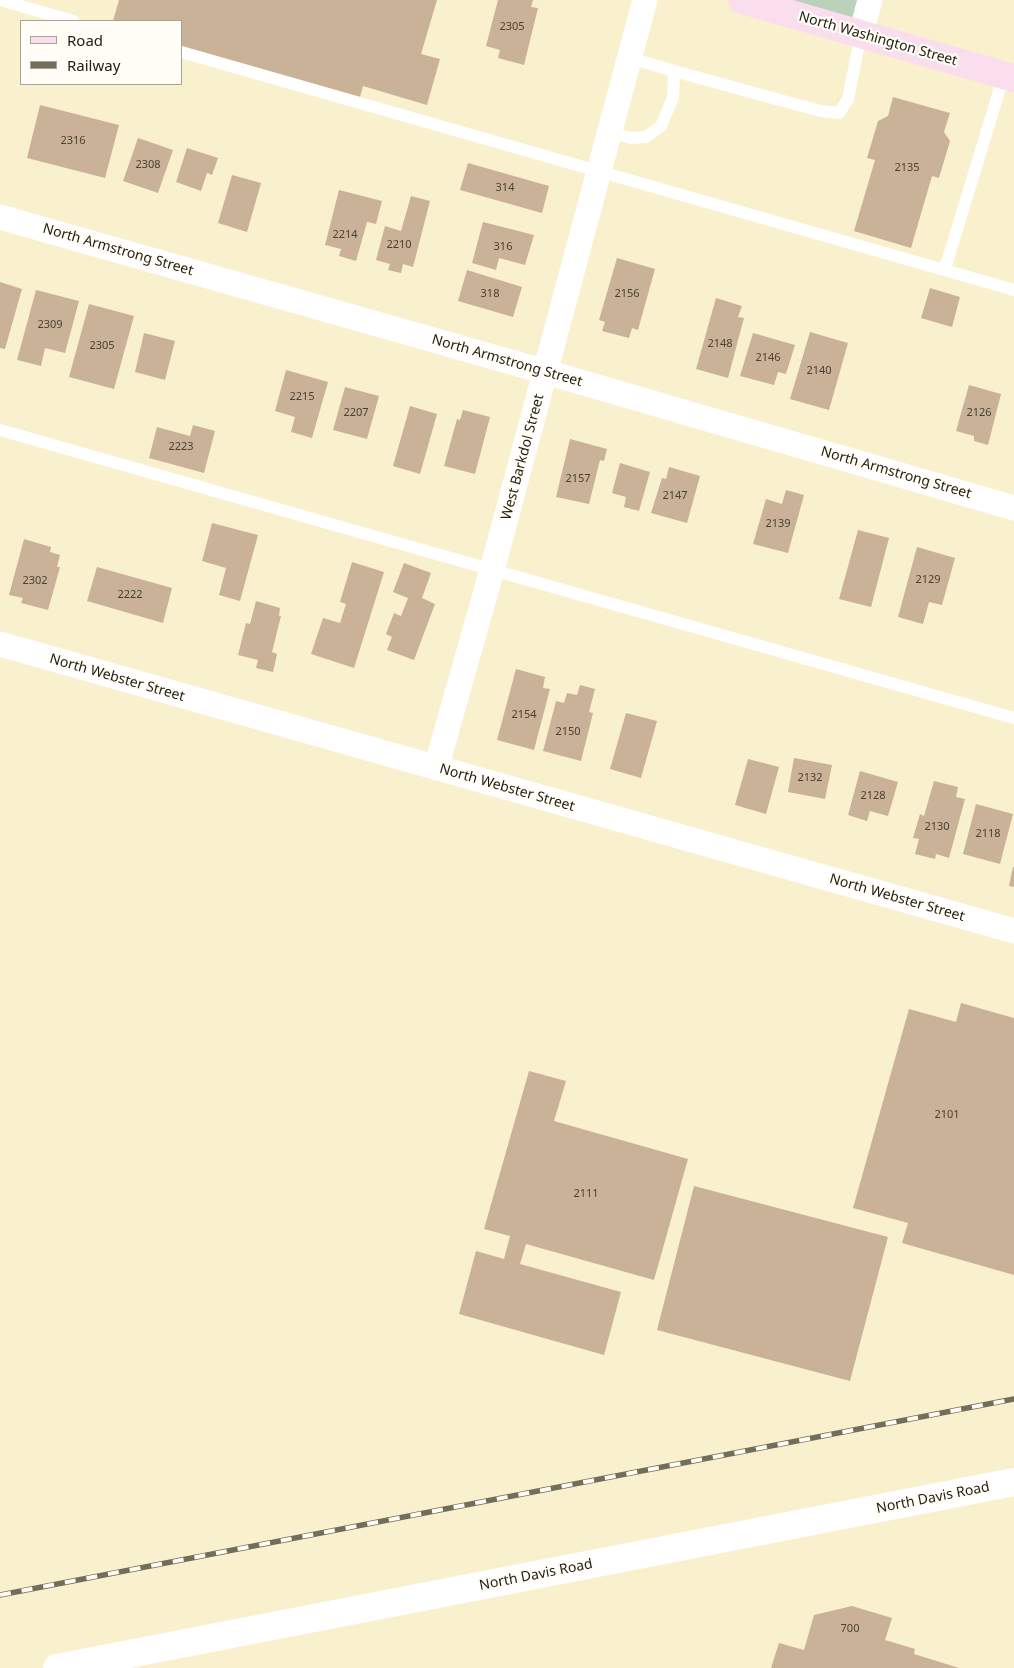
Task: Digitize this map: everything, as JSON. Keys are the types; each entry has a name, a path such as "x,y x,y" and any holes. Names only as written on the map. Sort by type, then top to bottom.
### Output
{"main road":[{"name":"North Washington Street","path":"742,0 1009,76"}],"street":[{"name":"West Barkdol Street","path":"436,768 492,570 598,171 646,0"},
{"path":"861,34 870,0"},
{"name":"North Armstrong Street","path":"0,217 546,372 1014,508"},
{"name":"North Webster Street","path":"0,644 1014,931"},
{"name":"North Davis Road","path":"57,1668 1014,1482"}],"lane":[{"path":"0,0 70,20"},
{"path":"630,58 820,111 839,112 848,99 861,34"},
{"path":"182,52 1014,290"},
{"path":"609,132 631,138 646,137 661,126 673,98 674,71"},
{"path":"945,270 1009,76"},
{"path":"0,430 1014,718"}],"green space":[{"path":"743,0 870,0 861,34"}],"building":[{"path":"119,0 437,0 421,54 440,59 427,105 363,86 360,97 182,46 182,20 113,20"},
{"path":"498,0 533,0 531,7 538,8 524,65 498,58 500,50 486,46"},
{"path":"893,97 950,113 944,132 950,141 939,178 932,176 911,248 854,231 875,160 867,158 878,121 888,116"},
{"path":"40,105 119,125 105,178 27,158"},
{"path":"138,138 173,150 158,193 123,181"},
{"path":"187,148 218,158 212,175 207,173 201,191 176,182"},
{"path":"468,163 549,186 542,213 460,190"},
{"path":"232,175 261,183 247,232 218,223"},
{"path":"339,190 382,201 376,224 367,222 356,261 339,256 341,249 325,245"},
{"path":"411,196 430,201 413,267 403,264 401,273 388,270 390,264 376,260 385,226 401,231"},
{"path":"483,222 534,235 525,265 499,258 496,270 472,263"},
{"path":"617,258 655,269 638,330 632,328 629,338 602,331 605,322 599,320"},
{"path":"467,270 522,287 513,317 458,301"},
{"path":"0,282 22,289 5,349 0,348"},
{"path":"930,288 960,297 952,327 921,318"},
{"path":"36,290 79,301 65,353 45,348 41,366 17,360"},
{"path":"716,298 742,306 738,317 744,318 728,378 696,369"},
{"path":"89,304 134,316 114,389 69,377"},
{"path":"810,332 848,343 829,410 790,399"},
{"path":"144,333 175,341 165,380 135,372"},
{"path":"753,333 795,345 786,374 778,372 774,385 740,376"},
{"path":"286,370 328,382 312,438 291,432 295,417 275,411"},
{"path":"969,385 1001,394 988,445 974,441 974,436 956,431"},
{"path":"345,387 379,396 367,439 333,430"},
{"path":"410,406 437,414 420,474 393,466"},
{"path":"463,410 490,417 475,474 444,466 457,419 460,420"},
{"path":"193,425 215,431 204,473 149,458 157,427 190,436"},
{"path":"570,439 607,449 604,461 600,460 589,504 556,497"},
{"path":"620,463 650,472 639,511 624,507 626,497 612,493"},
{"path":"669,467 700,476 687,523 651,513 662,478 666,479"},
{"path":"786,490 804,495 788,553 753,544 766,499 782,504"},
{"path":"212,523 258,535 240,601 219,595 226,568 202,561"},
{"path":"858,530 889,538 871,607 839,599"},
{"path":"24,539 51,547 50,552 60,555 57,567 60,567 48,610 21,603 23,598 9,595"},
{"path":"917,547 955,558 942,605 929,602 923,624 898,617"},
{"path":"352,562 384,572 354,668 311,654 323,618 340,623 346,604 340,602"},
{"path":"404,563 431,573 422,598 435,604 414,660 387,650 392,637 386,634 394,613 401,616 408,598 393,592"},
{"path":"97,567 172,588 163,623 87,601"},
{"path":"256,601 280,608 279,616 281,616 272,652 277,654 273,672 256,668 258,660 238,655 246,623 250,624"},
{"path":"516,669 545,677 543,688 550,689 534,750 497,740"},
{"path":"580,685 595,689 589,712 593,713 581,761 543,751 556,701 564,703 567,693 577,695"},
{"path":"626,713 657,721 641,778 610,769"},
{"path":"794,758 832,765 825,799 788,792"},
{"path":"748,759 779,767 766,814 735,805"},
{"path":"860,771 898,782 888,816 870,811 867,821 848,815"},
{"path":"934,781 958,787 956,797 965,799 949,858 936,854 935,859 915,854 919,839 913,838 920,814 924,816"},
{"path":"976,804 1013,814 1000,864 963,854"},
{"path":"1014,867 1014,887 1009,886"},
{"path":"961,1003 1014,1018 1014,1275 902,1243 908,1223 853,1208 909,1009 956,1022"},
{"path":"529,1071 566,1081 554,1121 688,1159 654,1280 526,1244 520,1264 621,1292 604,1355 459,1314 476,1251 504,1259 510,1236 484,1229"},
{"path":"694,1186 888,1237 850,1381 657,1330"},
{"path":"852,1606 892,1618 885,1640 915,1649 914,1654 959,1668 771,1668 779,1643 804,1650 814,1615"}],"railway":[{"path":"0,1595 1014,1399"}]}
